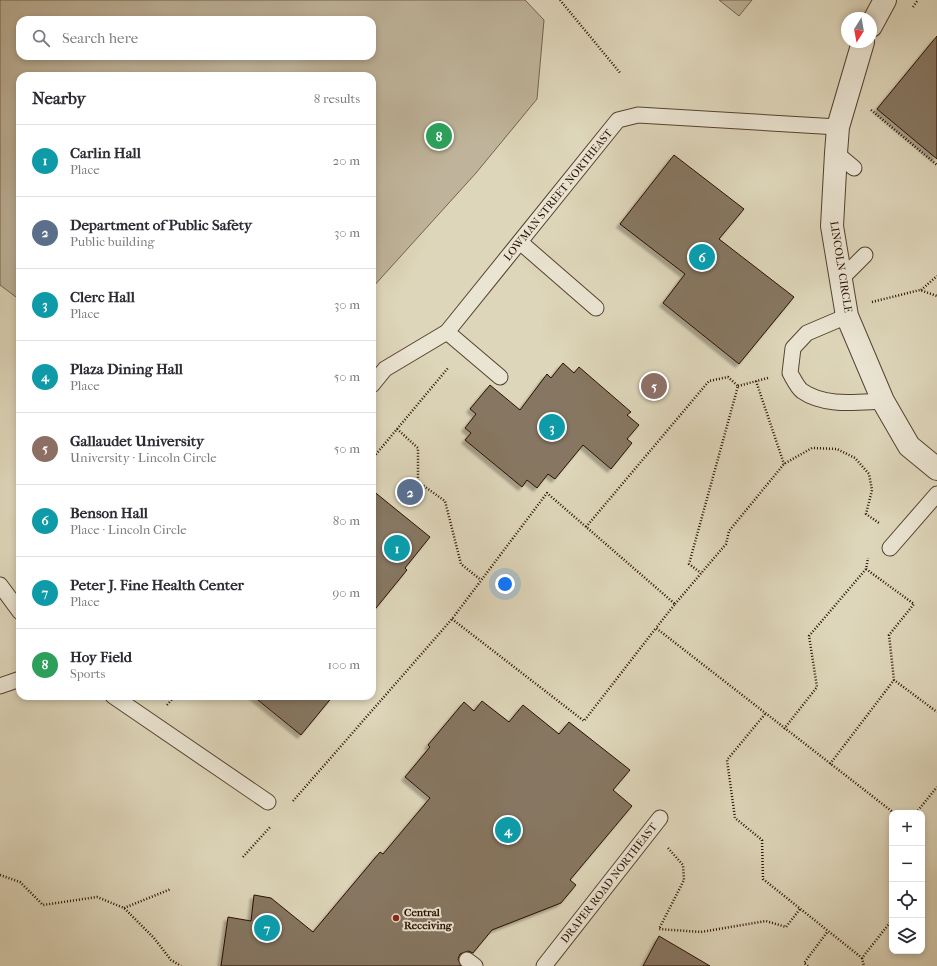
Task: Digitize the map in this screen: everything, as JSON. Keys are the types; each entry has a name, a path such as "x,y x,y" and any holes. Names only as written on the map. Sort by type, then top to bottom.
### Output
{"street":[{"path":"877,14 884,0"},
{"name":"LINCOLN CIRCLE","path":"861,48 838,127 832,226 847,316 882,401 909,446 937,469"}],"lane":[{"name":"LOWMAN STREET NORTHEAST","path":"376,380 385,369 448,332 618,120 638,114 838,127"},
{"path":"836,153 854,168"},
{"path":"520,242 596,308"},
{"path":"841,279 865,255"},
{"path":"847,316 807,333 793,348 790,373 801,390 821,400 843,403 882,401"},
{"path":"448,332 500,377"},
{"path":"890,548 937,494"},
{"path":"0,585 4,599 16,609"},
{"path":"0,686 16,680"},
{"path":"120,700 268,802"},
{"name":"DRAPER ROAD NORTHEAST","path":"544,966 660,818"}],"path":[{"path":"560,0 621,74"},
{"path":"870,109 937,165"},
{"path":"871,302 920,290 937,276"},
{"path":"920,290 937,296"},
{"path":"376,454 448,368"},
{"path":"738,386 790,373"},
{"path":"586,527 708,381 728,377 738,386"},
{"path":"756,381 784,464"},
{"path":"701,573 689,564 738,386"},
{"path":"397,429 418,448 418,482 446,501 461,564 481,580"},
{"path":"452,619 584,721 675,604 726,544 729,531 784,464 812,448 837,449 855,458 869,474 870,479 872,490 866,514 882,525"},
{"path":"290,804 452,619 547,493 675,604"},
{"path":"784,729 817,687 809,636 866,569 868,554"},
{"path":"830,764 894,680 889,635 914,604 866,569"},
{"path":"656,628 764,714 890,810"},
{"path":"894,680 937,712"},
{"path":"166,707 172,700"},
{"path":"764,714 727,760 735,818 762,840 763,879 862,958 864,966"},
{"path":"918,810 937,786"},
{"path":"244,857 275,821"},
{"path":"648,833 668,848 683,865 684,880 659,929 701,932 766,921 786,927 800,909"},
{"path":"0,875 20,882 43,905 97,897 124,908 154,938 171,960 181,966"},
{"path":"124,908 171,889"},
{"path":"862,958 889,924"},
{"path":"808,966 804,964 828,931"}],"shaded area":[{"path":"0,0 525,0 544,20 537,99 476,173 376,284 376,72 16,72 16,297 0,285"},
{"path":"719,0 752,0 739,16"}],"building":[{"path":"937,36 937,159 877,109"},
{"path":"674,155 744,209 719,239 794,297 739,364 663,303 685,274 620,224"},
{"path":"563,363 574,373 579,367 631,412 627,415 639,425 627,439 632,443 611,469 583,445 555,479 548,474 537,488 527,480 522,487 465,440 471,433 465,428 476,414 470,409 490,385 520,410 547,374 551,378"},
{"path":"376,493 430,537 405,568 407,570 376,608"},
{"path":"258,700 330,700 301,735"},
{"path":"482,701 509,722 523,705 559,734 569,722 630,770 613,790 632,806 570,880 576,885 561,903 492,930 473,953 468,951 460,954 458,959 461,966 221,966 228,917 251,921 254,895 271,898 313,932 380,852 383,854 430,798 405,777 430,747 428,745 464,702 474,711"},
{"path":"659,936 710,966 643,966"}],"place":[{"name":"Hoy Field","path":"439,136"},
{"name":"Benson Hall","path":"702,257"},
{"name":"Gallaudet University","path":"654,386"},
{"name":"Clerc Hall","path":"552,427"},
{"name":"Department of Public Safety","path":"410,492"},
{"name":"Carlin Hall","path":"397,548"},
{"name":"Plaza Dining Hall","path":"508,830"},
{"name":"Central Receiving","path":"396,918"},
{"name":"Peter J. Fine Health Center","path":"267,928"}]}
